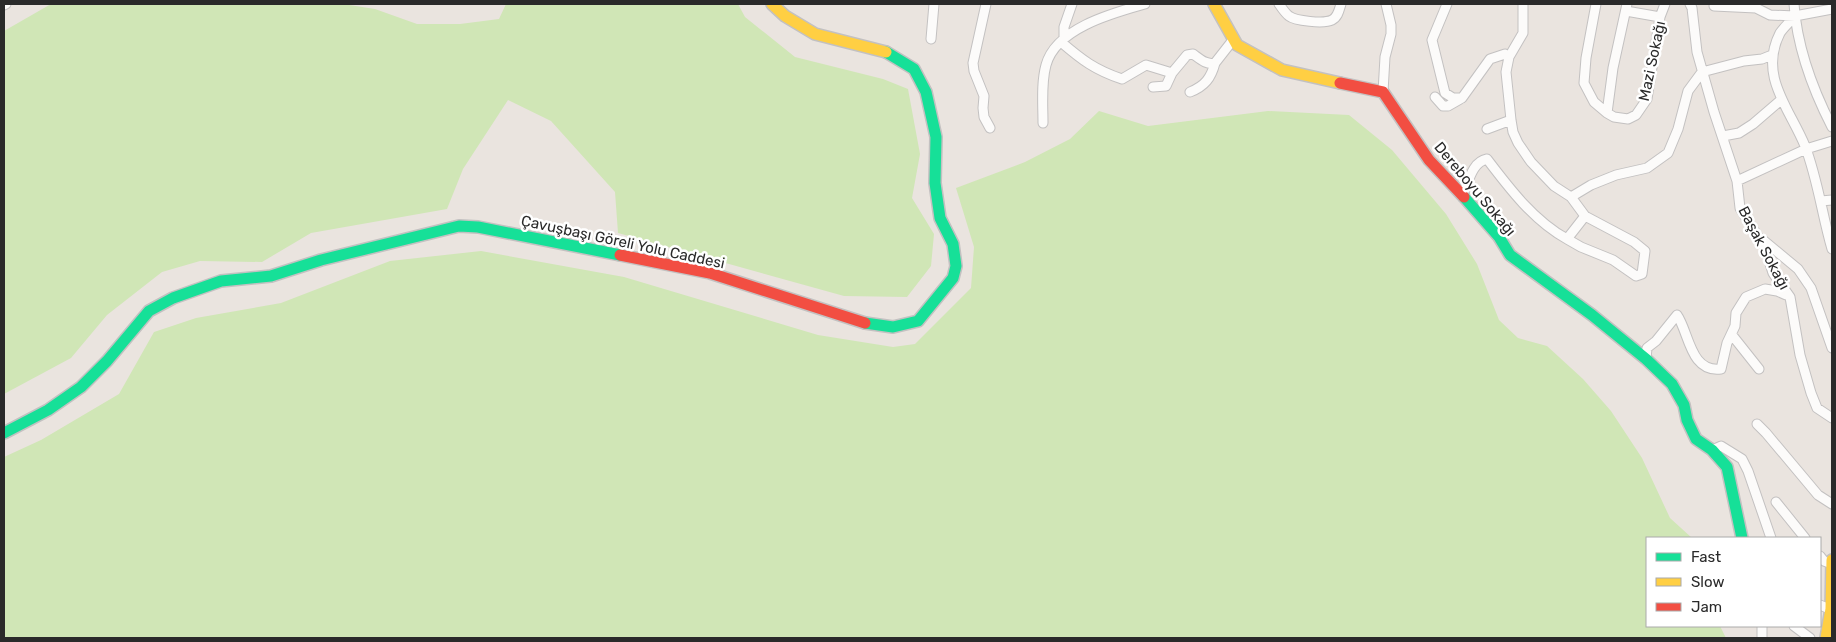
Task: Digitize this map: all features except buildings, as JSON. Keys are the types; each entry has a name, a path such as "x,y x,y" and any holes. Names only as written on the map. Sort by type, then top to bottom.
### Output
{"main road":[{"name":"Çavuşbaşı Göreli Yolu Caddesi","path":"4,433 48,410 81,386 106,361 149,311 173,298 221,281 271,276 322,260 459,226 478,228 710,273 869,324 893,327 918,321 953,278 956,266 953,244 940,218 935,183 936,137 926,92 914,69 888,53 815,34 785,16 772,4"},
{"path":"1214,4 1237,45 1282,70 1383,92"},
{"name":"Dereboyu Sokağı","path":"1383,92 1429,160 1463,194 1499,236 1510,255 1528,270 1564,294 1646,359 1672,384 1684,405 1687,420 1696,438 1712,450 1727,467 1742,537"},
{"path":"1826,638 1832,560"}],"street":[{"path":"931,39 934,4"},
{"path":"986,4 974,71 984,96 984,117 990,128"},
{"path":"1062,40 1064,27 1072,4"},
{"path":"1043,123 1046,64 1062,40 1094,21 1145,4"},
{"path":"1279,4 1293,19 1327,22 1336,18 1342,4"},
{"path":"1383,92 1385,58 1391,34 1386,4"},
{"path":"1448,4 1432,40 1445,93 1453,98 1462,98"},
{"path":"1463,194 1476,165 1482,160 1487,159 1519,199 1557,234 1614,260 1636,276 1642,274 1645,251 1634,242 1585,216 1571,196 1554,186 1531,162 1513,132 1506,72 1509,57 1523,33 1523,4"},
{"path":"1596,4 1586,58 1584,83 1594,102 1607,112 1613,68 1627,7 1660,18"},
{"name":"Mazi Sokağı","path":"1607,112 1614,117 1628,118 1636,115 1647,98 1660,18 1665,4"},
{"name":"Başak Sokağı","path":"1690,4 1702,72 1737,181 1740,208 1764,248 1773,273 1789,297 1800,355 1817,408 1832,418"},
{"path":"1794,4 1805,64 1821,106 1832,127"},
{"path":"1714,6 1745,6 1756,8 1770,15 1795,16 1832,8"},
{"path":"1795,16 1781,32 1772,55 1774,82 1806,149 1832,249"},
{"path":"1062,40 1083,61 1122,79 1146,65 1172,73"},
{"path":"1190,92 1207,82 1213,72 1215,63 1233,40"},
{"path":"1154,87 1166,86 1172,73 1190,53 1210,64 1215,63"},
{"path":"1435,97 1444,106 1448,106 1462,98 1490,59 1505,54 1509,57"},
{"path":"1571,196 1591,185 1616,175 1647,168 1668,153 1678,129 1688,91 1702,72 1744,61 1762,59 1772,55"},
{"path":"1723,136 1739,132 1753,124 1782,100"},
{"path":"1487,129 1511,120"},
{"path":"1737,181 1806,149 1832,141"},
{"path":"1821,201 1832,200"},
{"path":"1567,239 1585,216"},
{"path":"1754,232 1798,269 1811,288 1832,348"},
{"path":"1646,359 1647,348 1656,341 1677,315 1681,320 1689,347 1699,361 1715,370 1721,369 1727,343 1735,326 1736,313 1746,297 1765,289 1777,291 1789,297"},
{"path":"1732,335 1759,369"},
{"path":"1757,424 1818,495 1832,504"},
{"path":"1712,450 1721,446 1742,459 1760,502 1771,537"},
{"path":"1776,502 1804,537"},
{"path":"1821,557 1824,561 1832,564"},
{"path":"1795,627 1810,638"}],"green space":[{"path":"51,4 343,4 375,9 417,24 460,24 499,19 506,4 738,4 745,17 795,57 883,79 908,89 920,154 912,198 934,234 931,266 907,297 844,296 618,233 615,192 551,121 508,100 463,169 447,209 311,233 262,262 200,261 162,272 107,315 71,358 4,394 4,31"},
{"path":"1099,111 1148,126 1268,111 1349,115 1392,150 1446,214 1477,264 1499,320 1518,338 1547,346 1583,379 1611,411 1642,458 1670,518 1691,537 1646,537 1646,627 1720,627 1726,638 4,638 4,457 41,440 119,394 154,332 196,318 281,303 390,261 481,251 624,277 818,335 893,347 915,344 971,288 974,247 956,188 1025,162 1070,139"}],"traffic: fast":[{"path":"865,323 893,327 918,321 953,278 956,266 953,244 940,218 935,183 936,137 926,92 914,69 886,52"},
{"path":"1464,197 1499,237 1510,255 1592,315 1646,359 1672,384 1684,405 1687,420 1696,439 1712,450 1727,467 1742,537"},
{"path":"4,433 48,410 81,387 107,361 149,311 173,298 221,281 271,276 321,260 459,226 478,227 620,255"}],"traffic: slow":[{"path":"772,4 785,16 815,34 886,52"},
{"path":"1214,4 1237,45 1282,70 1340,83"},
{"path":"1826,638 1831,609 1832,560"}],"traffic: jam":[{"path":"1340,83 1383,92 1429,160 1464,197"},
{"path":"620,255 710,273 865,323"}]}
